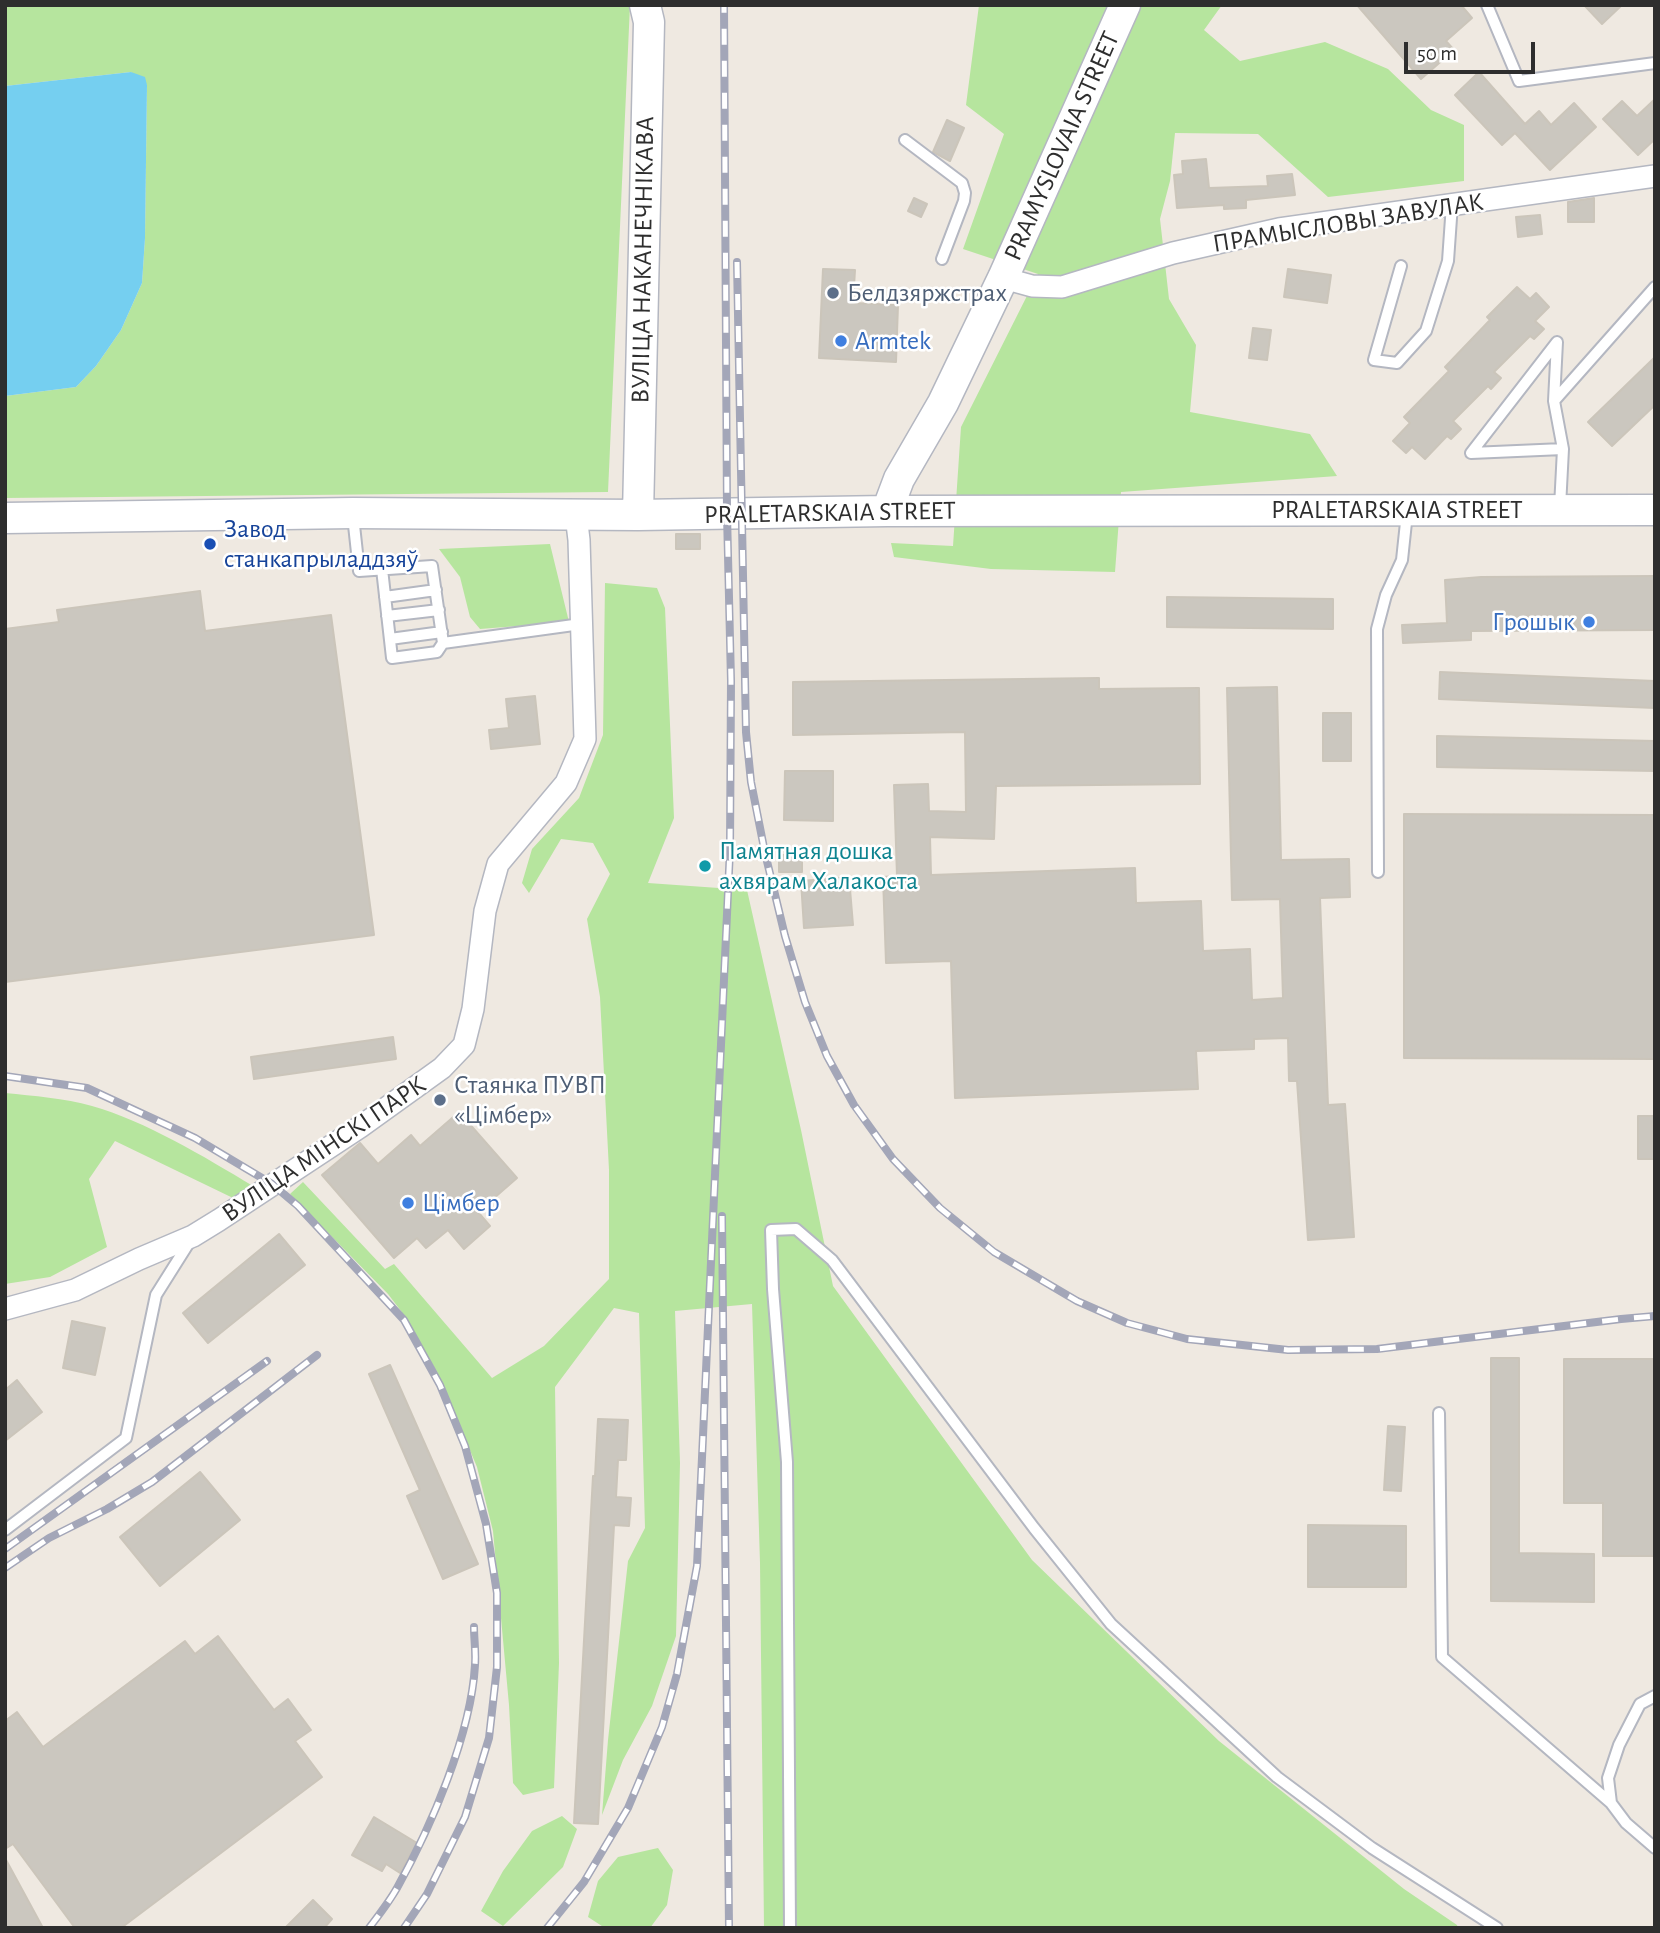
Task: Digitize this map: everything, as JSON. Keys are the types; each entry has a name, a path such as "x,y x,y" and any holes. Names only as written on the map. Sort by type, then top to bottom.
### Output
{"main road":[{"name":"ВУЛІЦА НАКАНЕЧНІКАВА","path":"638,515 649,22 645,5"},
{"name":"PRAMYSLOVAIA STREET","path":"887,511 899,479 943,403 1003,278 1125,5"},
{"name":"PRALETARSKAIA STREET","path":"5,518 353,513 638,515 887,511 1655,510"}],"street":[{"name":"ПРАМЫСЛОВЫ ЗАВУЛАК","path":"1003,278 1032,286 1062,286 1174,253 1279,229 1655,176"},
{"name":"ВУЛІЦА МІНСКІ ПАРК","path":"5,1310 75,1290 193,1236 367,1121 442,1068 464,1045 473,1009 485,911 498,864 566,783 585,739 576,515"}],"lane":[{"path":"1487,5 1519,81 1655,63"},
{"path":"905,140 962,183 964,201 942,259"},
{"path":"1401,265 1374,360 1397,363 1426,331 1448,261 1452,204"},
{"path":"1554,401 1655,287"},
{"path":"1559,510 1563,449 1554,401 1558,342 1471,453 1563,449"},
{"path":"1378,872 1377,629 1386,595 1402,560 1408,510"},
{"path":"353,513 359,571 382,569 432,566 443,638 437,652 392,658 382,569"},
{"path":"385,597 436,590"},
{"path":"387,616 439,610"},
{"path":"390,639 443,638 581,624"},
{"path":"790,1928 787,1462 771,1230 796,1229 832,1260 1034,1528 1111,1624 1277,1777 1372,1848 1497,1928"},
{"path":"5,1530 126,1438 156,1295 193,1236"},
{"path":"1439,1413 1442,1657 1611,1803 1626,1823 1655,1848"},
{"path":"1611,1803 1608,1778 1619,1745 1640,1704 1655,1696"}],"green space":[{"path":"5,5 630,5 608,492 5,498 5,396 76,387 96,366 121,330 142,283 147,85 131,72 5,86"},
{"path":"979,5 1222,5 1204,30 1240,61 1325,42 1388,69 1431,110 1464,125 1464,181 1328,197 1258,134 1175,133 1170,181 1160,219 1169,299 1196,345 1190,412 1310,434 1337,476 1121,492 1115,572 991,569 894,557 891,543 953,546 961,427 1038,274 963,249 1004,134 966,105"},
{"path":"550,544 569,622 480,629 470,617 460,577 439,549"},
{"path":"605,583 657,588 665,608 674,818 648,883 747,890 833,1286 1032,1560 1219,1741 1404,1889 1458,1928 764,1928 760,1563 752,1304 675,1311 680,1463 676,1636 652,1706 623,1760 602,1815 628,1561 645,1528 639,1313 614,1308 555,1387 559,1663 554,1788 523,1795 513,1783 509,1705 493,1531 477,1467 437,1372 401,1311 388,1294 290,1194 303,1182 385,1269 394,1264 492,1378 544,1346 609,1279 609,1170 600,997 587,919 610,874 593,843 561,839 529,893 522,883 532,849 579,798 603,735"},
{"path":"5,1093 71,1101 112,1113 174,1141 253,1186 233,1198 115,1141 89,1179 107,1247 50,1277 5,1284"},
{"path":"562,1816 577,1829 563,1867 503,1926 481,1911 503,1871 532,1831"},
{"path":"658,1848 673,1870 667,1905 650,1928 605,1928 588,1917 598,1881 618,1857"}],"water":[{"path":"131,72 145,77 147,85 142,283 121,330 96,366 76,387 5,396 5,86"}],"building":[{"path":"1357,5 1461,5 1472,18 1446,41 1454,50 1421,79"},
{"path":"1584,5 1622,5 1602,24"},
{"path":"1479,72 1525,124 1539,111 1551,125 1574,103 1596,127 1550,170 1515,133 1502,145 1455,95"},
{"path":"1655,99 1655,139 1638,155 1603,119 1622,101 1637,116"},
{"path":"947,120 964,128 950,161 933,152"},
{"path":"1206,159 1209,188 1268,186 1267,176 1292,174 1295,195 1246,200 1246,208 1224,209 1224,205 1177,208 1174,175 1183,174 1182,161"},
{"path":"914,198 927,204 921,217 908,211"},
{"path":"1594,198 1594,222 1568,222 1568,202"},
{"path":"1540,215 1542,234 1518,237 1516,217"},
{"path":"823,269 855,270 853,303 898,305 896,362 819,358"},
{"path":"1288,269 1331,275 1327,303 1284,297"},
{"path":"1517,287 1530,299 1536,293 1549,307 1535,321 1544,329 1534,339 1530,336 1494,372 1501,378 1491,389 1488,386 1453,421 1461,429 1451,439 1447,436 1425,459 1412,447 1406,453 1393,441 1410,423 1404,417 1449,371 1445,367 1490,320 1487,317"},
{"path":"1253,328 1271,330 1267,360 1249,358"},
{"path":"1655,357 1655,405 1612,446 1588,422"},
{"path":"676,534 700,534 700,549 676,549"},
{"path":"1655,576 1655,630 1471,631 1471,640 1403,643 1402,625 1447,623 1445,580 1481,577"},
{"path":"200,591 205,631 331,615 374,935 5,982 5,629 59,622 57,610"},
{"path":"1167,597 1333,599 1333,629 1167,627"},
{"path":"1440,672 1655,681 1655,708 1439,699"},
{"path":"1099,678 1099,689 1199,688 1200,784 996,786 994,839 930,837 931,875 1135,868 1136,903 1201,901 1203,951 1250,949 1252,1000 1283,998 1280,899 1232,900 1227,688 1277,687 1281,860 1349,859 1350,897 1320,898 1328,1105 1345,1104 1354,1237 1308,1240 1297,1081 1289,1081 1288,1038 1254,1039 1254,1049 1196,1051 1198,1089 955,1098 951,961 886,963 883,877 897,876 894,785 928,784 929,811 966,812 965,732 793,735 793,682"},
{"path":"535,696 540,744 491,749 489,730 509,728 506,699"},
{"path":"1323,713 1351,713 1351,761 1323,761"},
{"path":"1437,736 1655,741 1655,771 1437,767"},
{"path":"785,771 833,771 833,821 784,820"},
{"path":"1404,814 1655,815 1655,1059 1404,1058"},
{"path":"779,855 802,855 802,872 779,872"},
{"path":"849,877 853,925 804,928 801,881"},
{"path":"393,1037 396,1059 254,1079 251,1057"},
{"name":"Цімбер","path":"459,1112 517,1178 478,1212 490,1226 464,1249 448,1230 426,1248 417,1238 394,1258 322,1175 360,1143 378,1164 411,1135 420,1146"},
{"path":"1638,1116 1655,1116 1655,1159 1638,1159"},
{"path":"279,1234 305,1265 208,1343 183,1313"},
{"path":"72,1321 105,1328 95,1375 63,1368"},
{"path":"1491,1358 1519,1358 1519,1553 1594,1554 1594,1602 1491,1601"},
{"path":"1564,1359 1655,1359 1655,1556 1603,1556 1603,1503 1564,1503"},
{"path":"390,1365 478,1564 443,1579 407,1496 420,1490 369,1374"},
{"path":"17,1380 42,1412 5,1441 5,1390"},
{"path":"598,1419 628,1420 626,1460 618,1460 616,1497 631,1498 629,1526 614,1525 598,1824 574,1823"},
{"path":"1388,1426 1405,1427 1401,1491 1384,1490"},
{"path":"200,1472 240,1520 160,1586 120,1537"},
{"path":"1308,1525 1406,1526 1406,1587 1308,1587"},
{"path":"218,1636 274,1710 288,1699 311,1730 295,1741 322,1777 121,1928 75,1928 13,1844 5,1849 5,1721 17,1712 43,1747 185,1641 195,1654"},
{"path":"374,1817 417,1843 400,1873 386,1864 382,1871 352,1855"},
{"path":"5,1858 43,1928 5,1928"},
{"path":"313,1900 332,1919 324,1928 285,1928"}],"railway":[{"path":"547,1928 584,1882 628,1808 662,1727 677,1674 697,1566 730,849 731,681 727,514 724,5"},
{"path":"737,262 746,732 751,782 785,936 805,1002 827,1056 854,1105 893,1159 940,1208 994,1252 1077,1301 1127,1323 1187,1339 1288,1350 1377,1349 1655,1316"},
{"path":"5,1076 87,1088 195,1138 272,1184 298,1206 404,1320 440,1385 465,1446 486,1524 497,1593 497,1667 489,1738 465,1817 427,1894 404,1928"},
{"path":"722,1216 729,1928"},
{"path":"5,1568 49,1538 107,1509 152,1482 317,1355"},
{"path":"5,1549 267,1361"},
{"path":"369,1928 391,1898 410,1864 436,1809 458,1750 472,1692 474,1627"}],"place":[{"name":"Белдзяржстрах","path":"833,293"},
{"name":"Armtek","path":"841,341"},
{"name":"Завод станкапрыладдзяў","path":"210,544"},
{"name":"Грошык","path":"1589,622"},
{"name":"Памятная дошка ахвярам Халакоста","path":"705,866"},
{"name":"Стаянка ПУВП «Цімбер»","path":"440,1100"},
{"name":"Цімбер","path":"408,1203"}]}
